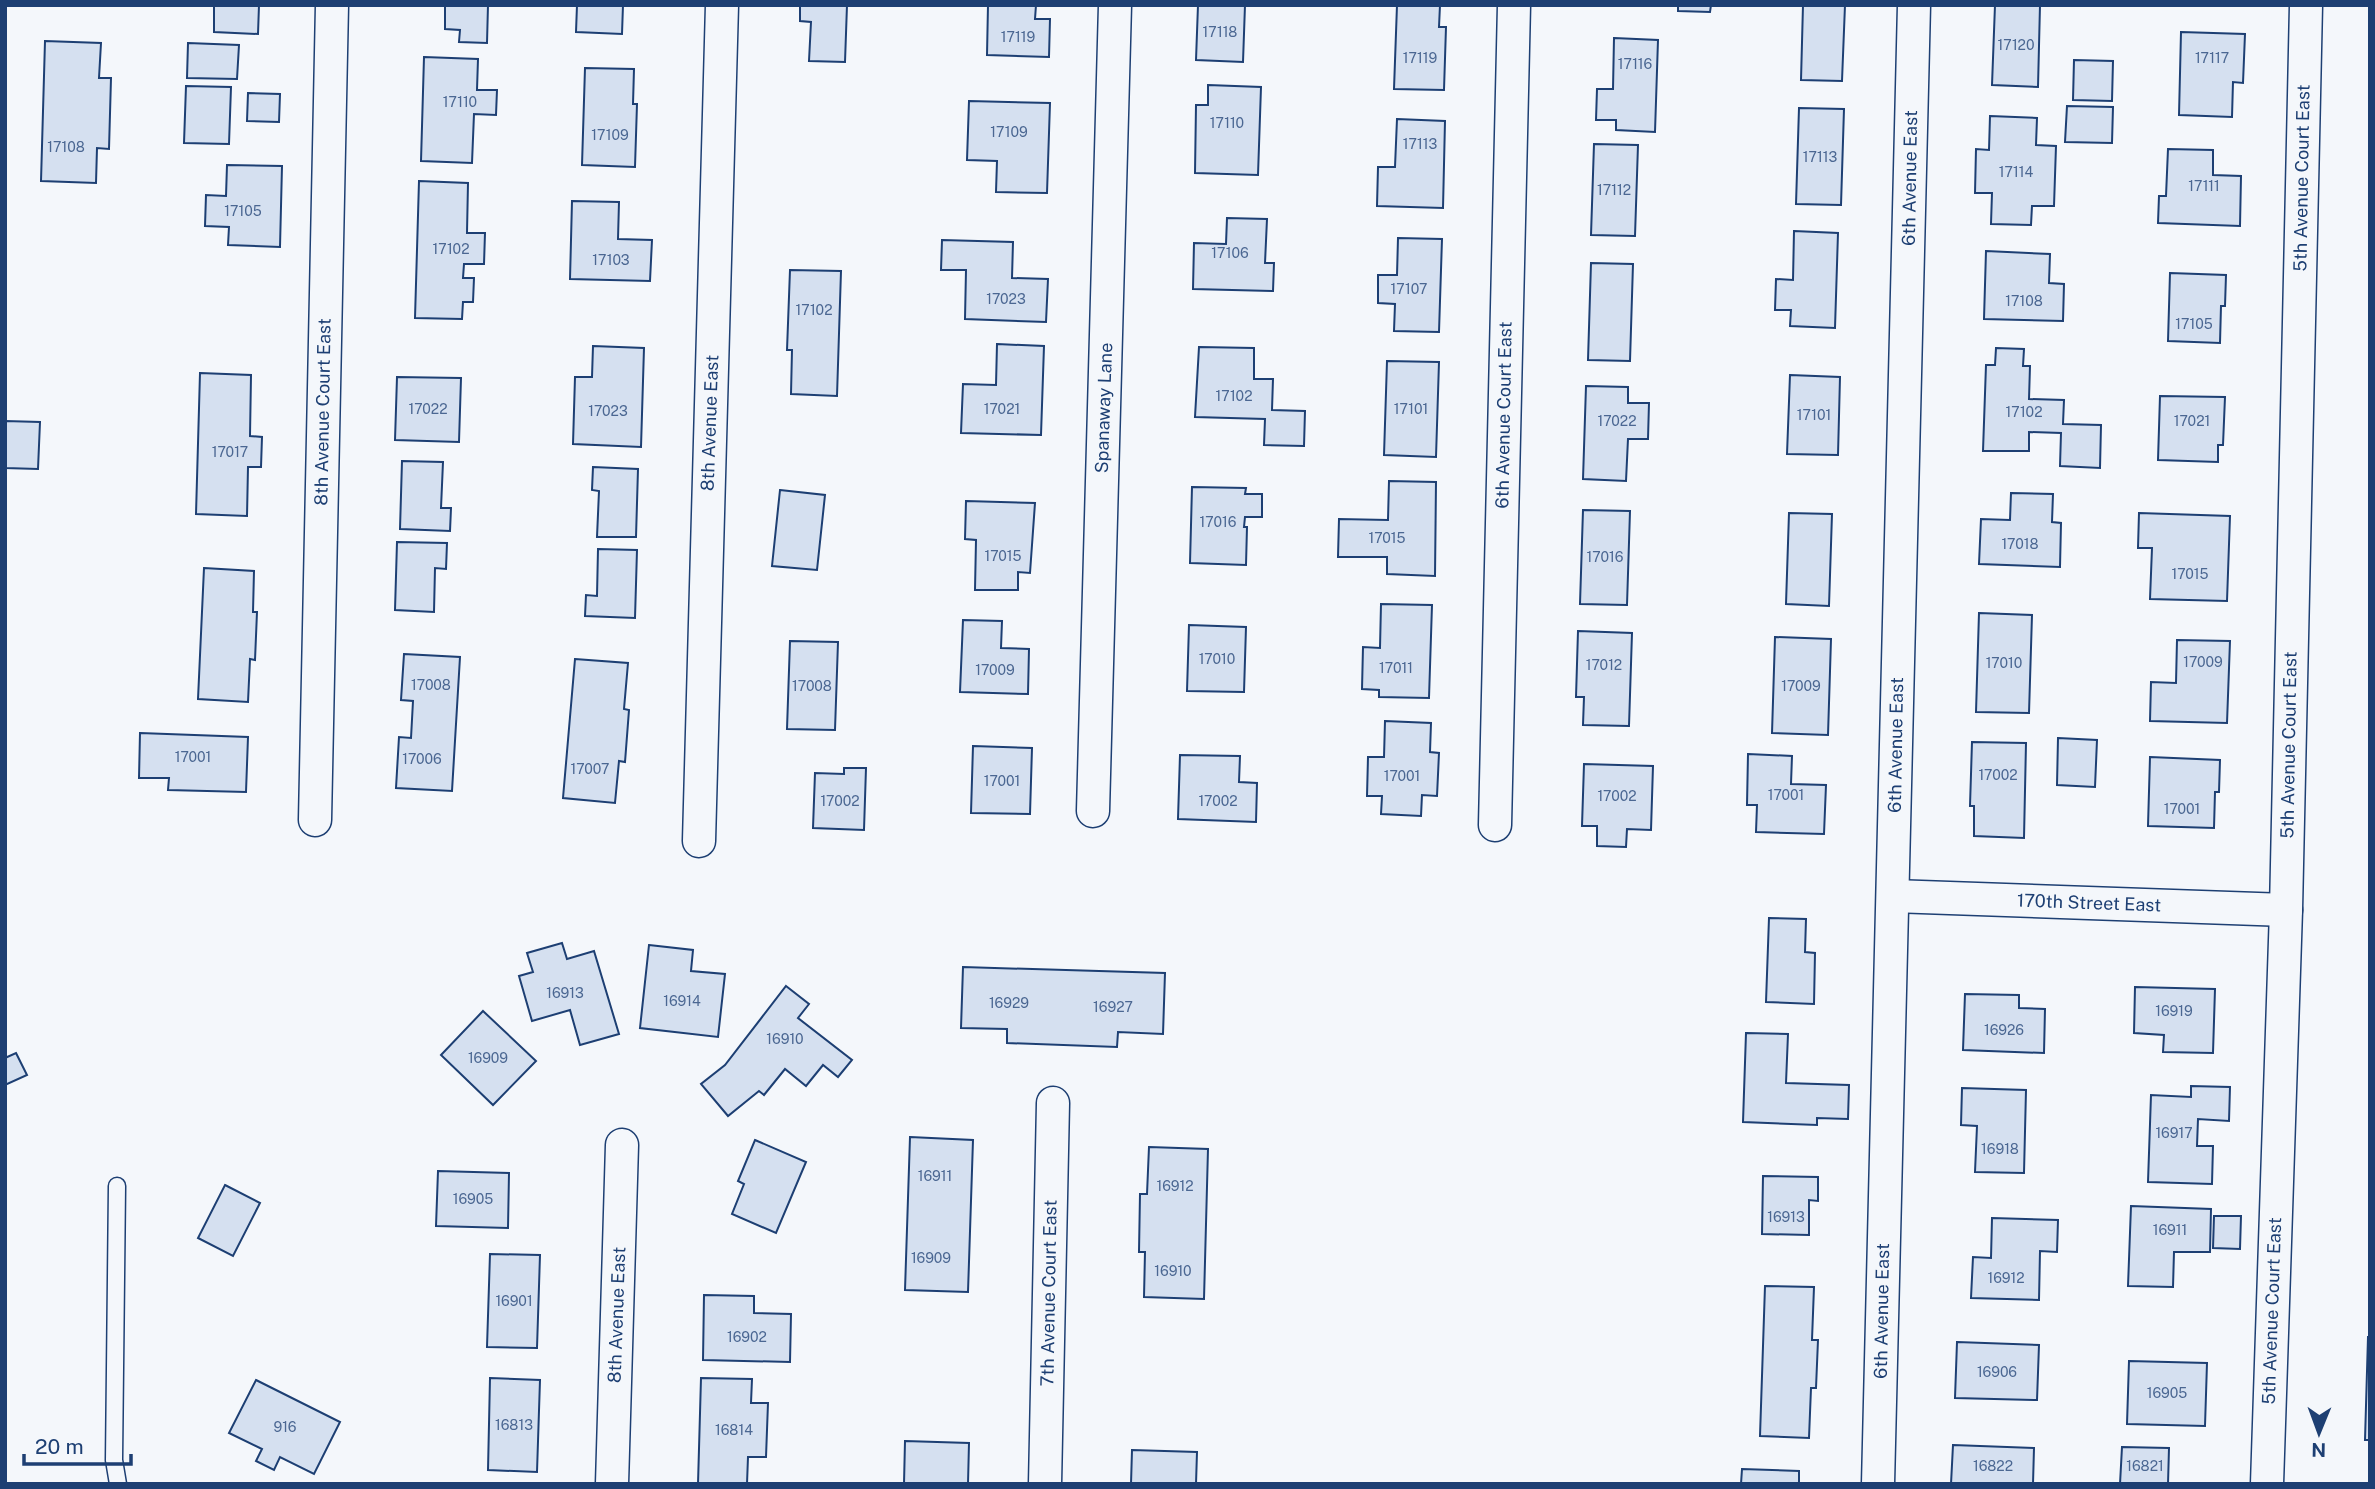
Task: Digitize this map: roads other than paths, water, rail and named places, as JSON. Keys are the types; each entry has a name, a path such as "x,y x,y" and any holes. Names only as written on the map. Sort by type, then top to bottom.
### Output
{"street":[{"name":"8th Avenue Court East","path":"315,820 332,5"},
{"name":"8th Avenue East","path":"699,841 722,5"},
{"name":"Spanaway Lane","path":"1093,811 1115,5"},
{"name":"6th Avenue Court East","path":"1495,825 1514,5"},
{"name":"6th Avenue East","path":"1878,1484 1914,5"},
{"name":"5th Avenue Court East","path":"2267,1484 2286,910 2306,5"},
{"name":"170th Street East","path":"1893,896 2286,910"},
{"name":"7th Avenue Court East","path":"1045,1484 1053,1103"},
{"name":"8th Avenue East","path":"612,1484 622,1145"}],"lane":[{"path":"117,1186 114,1460 118,1484"}]}
